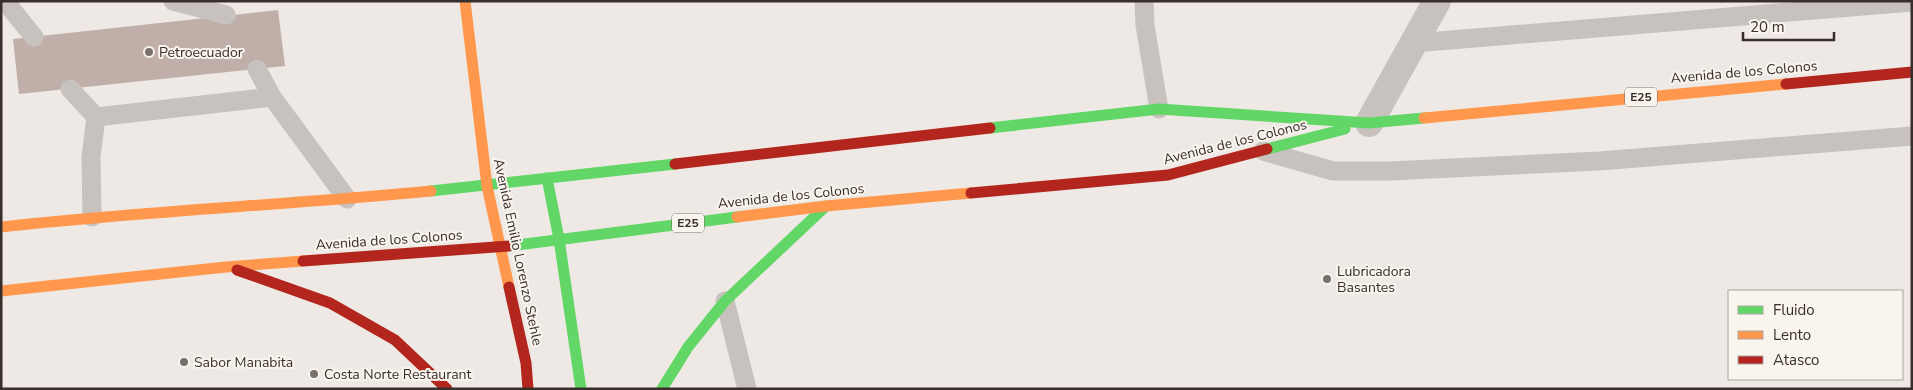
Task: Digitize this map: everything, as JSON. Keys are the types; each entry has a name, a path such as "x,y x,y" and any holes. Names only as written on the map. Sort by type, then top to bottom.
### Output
{"main road":[{"name":"Avenida Emilio Lorenzo Stehle","path":"465,1 487,186 526,363 528,389"},
{"name":"Avenida de los Colonos","path":"1,227 92,217 347,199 487,186 1159,109 1369,123 1912,72"},
{"name":"Avenida de los Colonos","path":"1,291 226,267 501,247 826,206 1168,175 1369,123"},
{"path":"547,178 559,239 581,389"},
{"path":"662,389 688,347 725,301 826,206"},
{"path":"226,267 330,303 395,340 447,389"}],"street":[{"path":"1369,123 1437,1"}],"lane":[{"path":"5,1 34,37"},
{"path":"173,1 226,15"},
{"path":"1144,1 1145,25 1159,109"},
{"path":"1414,43 1912,2"},
{"path":"257,69 272,97 347,199"},
{"path":"70,89 96,117"},
{"path":"96,117 272,97"},
{"path":"92,217 91,157 96,117"},
{"path":"1262,151 1333,171 1390,172 1599,161 1912,136"},
{"path":"725,301 746,389"}],"building":[{"name":"Petroecuador","path":"278,10 285,66 19,94 13,39"}],"traffic: fast":[{"path":"990,128 1159,109 1369,123 1424,118"},
{"path":"1267,149 1345,129"},
{"path":"431,191 675,164"},
{"path":"547,178 559,239 581,389"},
{"path":"662,389 688,347 725,301 826,206"},
{"path":"509,246 737,217"}],"traffic: slow":[{"path":"465,1 487,186 509,287"},
{"path":"1424,118 1786,84"},
{"path":"1,227 431,191"},
{"path":"737,217 826,206 971,193"},
{"path":"1,291 226,267 303,261"}],"traffic: jam":[{"path":"1786,84 1912,72"},
{"path":"675,164 990,128"},
{"path":"971,193 1168,175 1267,149"},
{"path":"303,261 509,246"},
{"path":"237,270 330,303 395,340 447,389"},
{"path":"509,287 526,363 528,389"}],"place":[{"name":"Petroecuador","path":"149,52"},
{"name":"Lubricadora Basantes","path":"1327,279"},
{"name":"Sabor Manabita","path":"184,362"},
{"name":"Costa Norte Restaurant","path":"314,374"}]}
